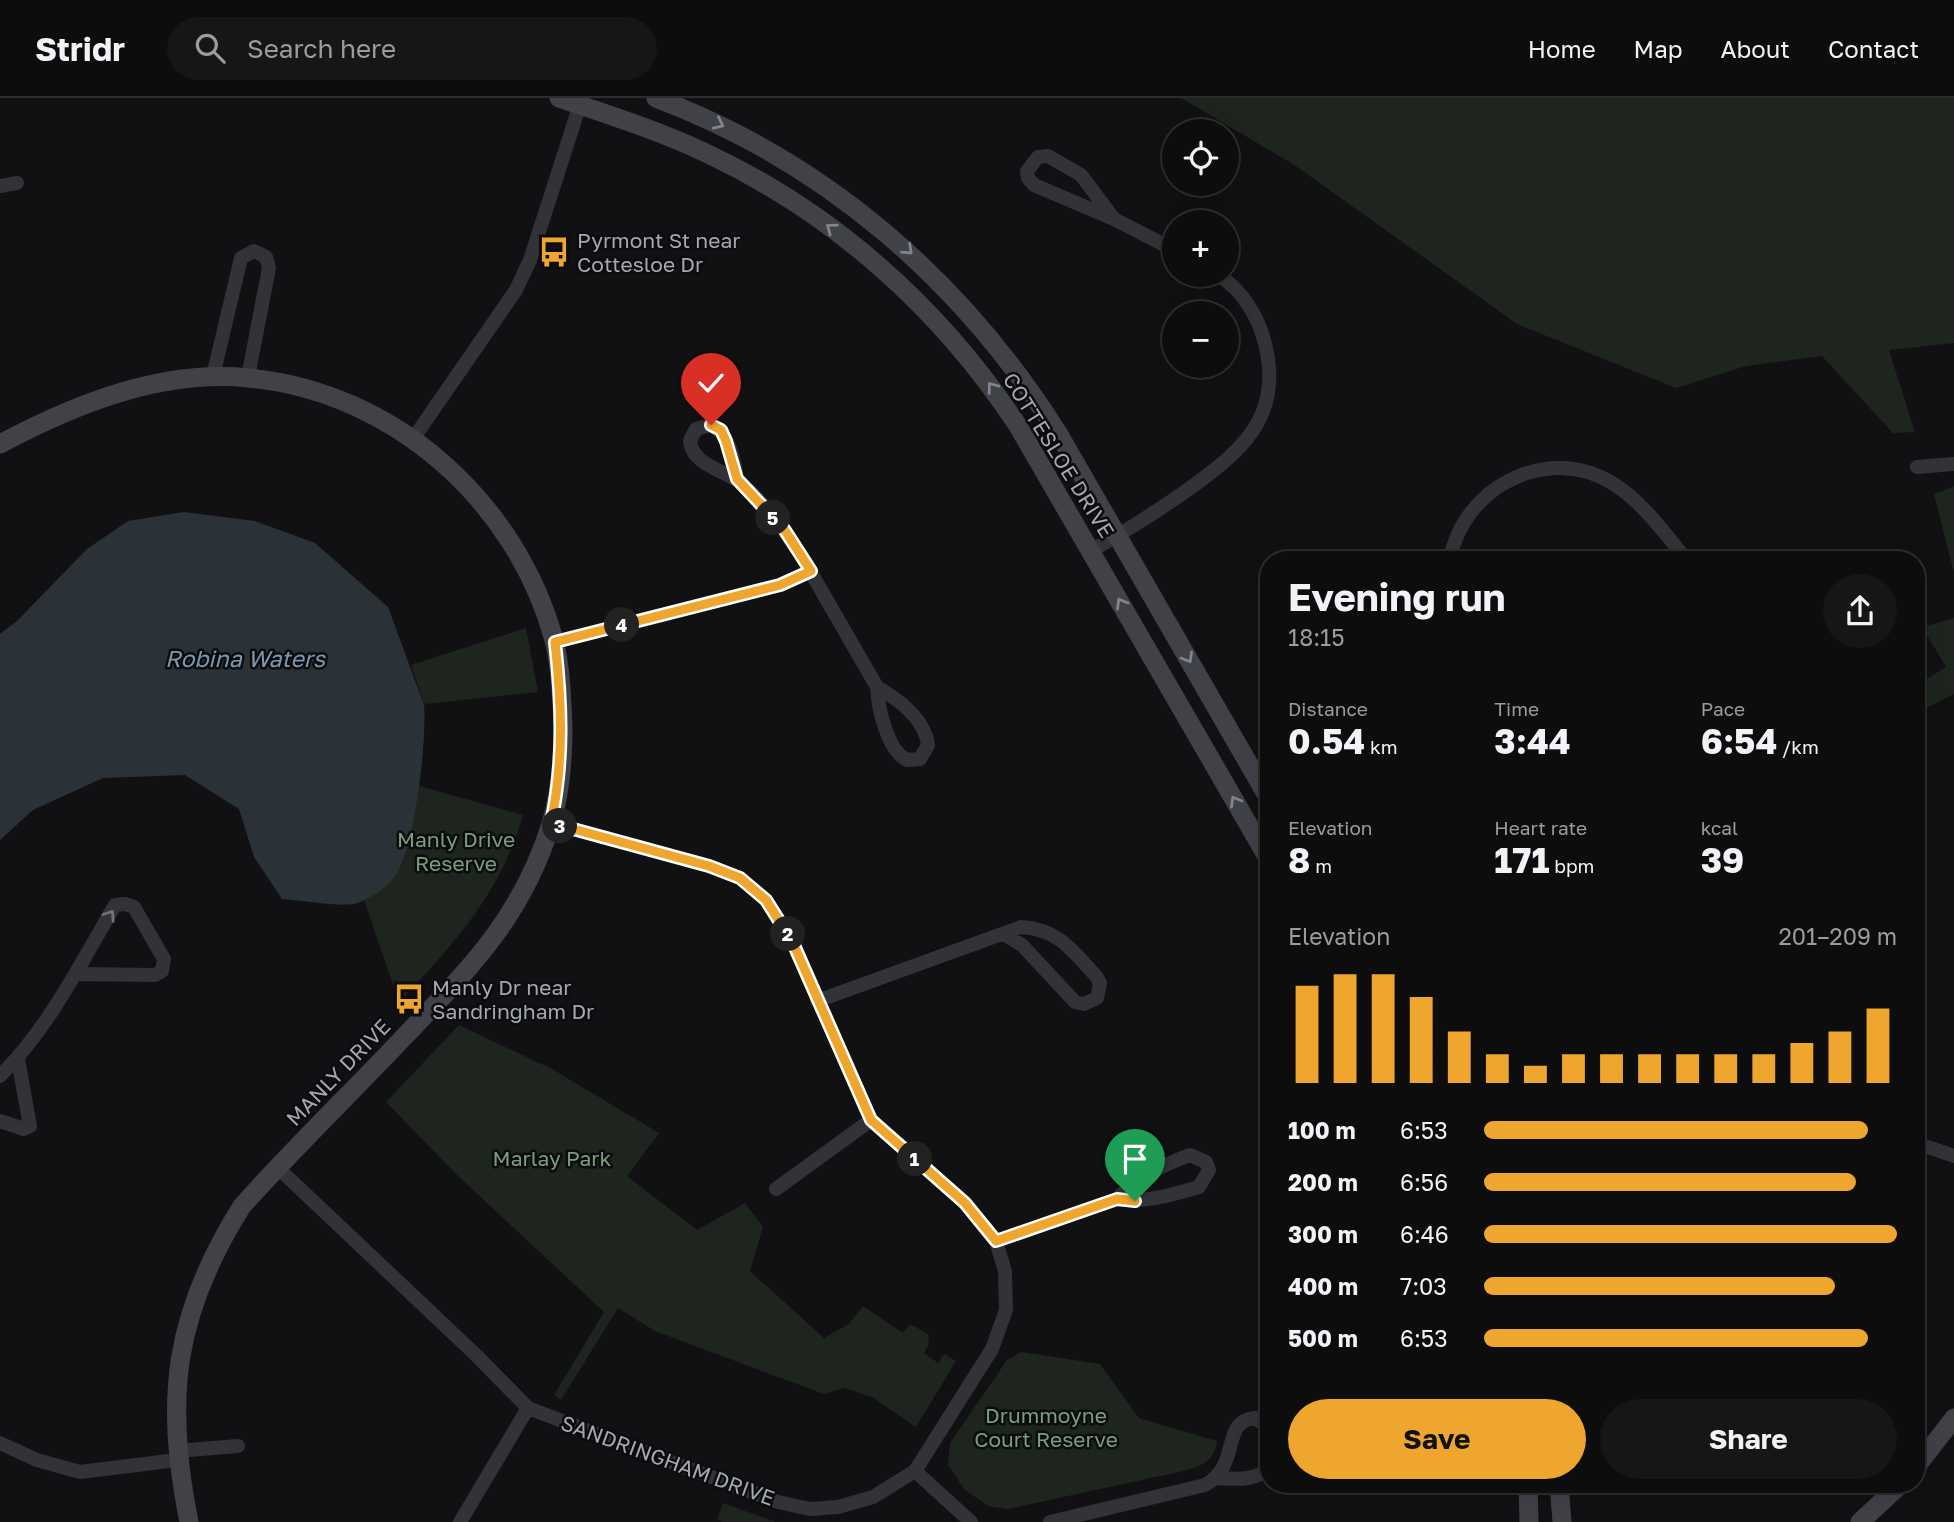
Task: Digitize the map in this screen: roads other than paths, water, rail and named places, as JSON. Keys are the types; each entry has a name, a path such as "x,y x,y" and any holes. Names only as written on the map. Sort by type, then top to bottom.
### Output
{"main road":[{"name":"COTTESLOE DRIVE","path":"559,98 581,102 673,138 748,174 824,222 895,279 947,333 998,396 1260,844"},
{"name":"COTTESLOE DRIVE","path":"656,98 723,126 793,165 873,220 920,262 984,329 1023,379 1118,536 1260,783"},
{"name":"MANLY DRIVE","path":"0,444 50,417 136,388 212,376 248,377 327,395 370,413 413,439 447,466 495,519 524,566 555,642 563,746 551,823 526,889 485,951 242,1206 217,1247 202,1279 180,1355 175,1403 177,1455 189,1522"},
{"path":"1925,1455 1954,1418"},
{"path":"1528,1493 1529,1522"},
{"path":"1560,1493 1562,1522"},
{"path":"1860,1522 1891,1493"}],"street":[{"path":"413,439 516,289 534,249 581,102"},
{"path":"1114,219 1081,175 1048,156 1038,157 1031,163 1028,178 1034,185 1114,219 1162,244"},
{"path":"0,186 17,183"},
{"path":"212,376 241,258 254,251 265,257 269,268 248,377"},
{"path":"1091,551 1118,536 1237,453 1264,410 1269,363 1263,335 1232,287"},
{"path":"1917,467 1954,464"},
{"path":"1453,551 1459,530 1476,504 1511,478 1556,467 1586,472 1611,482 1632,498 1679,551"},
{"path":"737,479 784,529 811,571 877,687 878,702 896,751 907,760 919,759 928,745 923,729 893,696 877,687"},
{"path":"555,642 769,588 811,571"},
{"name":"SANDRINGHAM DRIVE","path":"277,1167 477,1356 527,1408 778,1502 810,1509 838,1507 873,1497 915,1471 992,1349 1006,1310 1005,1271 996,1241 965,1203 871,1120 793,943 766,900 740,878 709,866 551,823"},
{"path":"0,1076 18,1059 76,974 115,905 135,907 164,959 162,971 155,975 76,974"},
{"path":"817,1001 1021,927 1041,928 1062,940 1096,976 1100,983 1097,998 1084,1004 1075,1002 1022,945 1004,934"},
{"path":"0,1121 24,1129 30,1126 18,1059"},
{"path":"776,1189 871,1120"},
{"path":"1925,1146 1954,1156"},
{"path":"996,1241 1117,1199 1135,1201 1199,1186 1209,1170 1206,1162 1190,1154 1148,1172 1129,1185 1117,1199"},
{"path":"460,1522 527,1408"},
{"path":"1216,1478 1231,1454 1232,1436 1239,1423 1255,1418 1260,1422"},
{"path":"0,1443 37,1460 80,1472 238,1446"},
{"path":"915,1471 971,1522"},
{"path":"1050,1522 1171,1495 1216,1478 1260,1475"}],"water":[{"name":"Robina Waters","path":"184,512 255,521 315,543 388,607 424,705 424,743 418,795 408,846 401,865 390,883 363,901 342,905 282,899 254,857 239,809 185,775 103,778 33,810 0,840 0,634 17,621 87,549 128,521"}],"place":[{"name":"Pyrmont St near Cottesloe Dr","path":"554,252"},
{"name":"Manly Dr near Sandringham Dr","path":"409,999"}],"park label":[{"name":"Manly Drive Reserve","path":"456,851"},
{"name":"Marlay Park","path":"552,1158"},
{"name":"Drummoyne Court Reserve","path":"1046,1427"}]}
